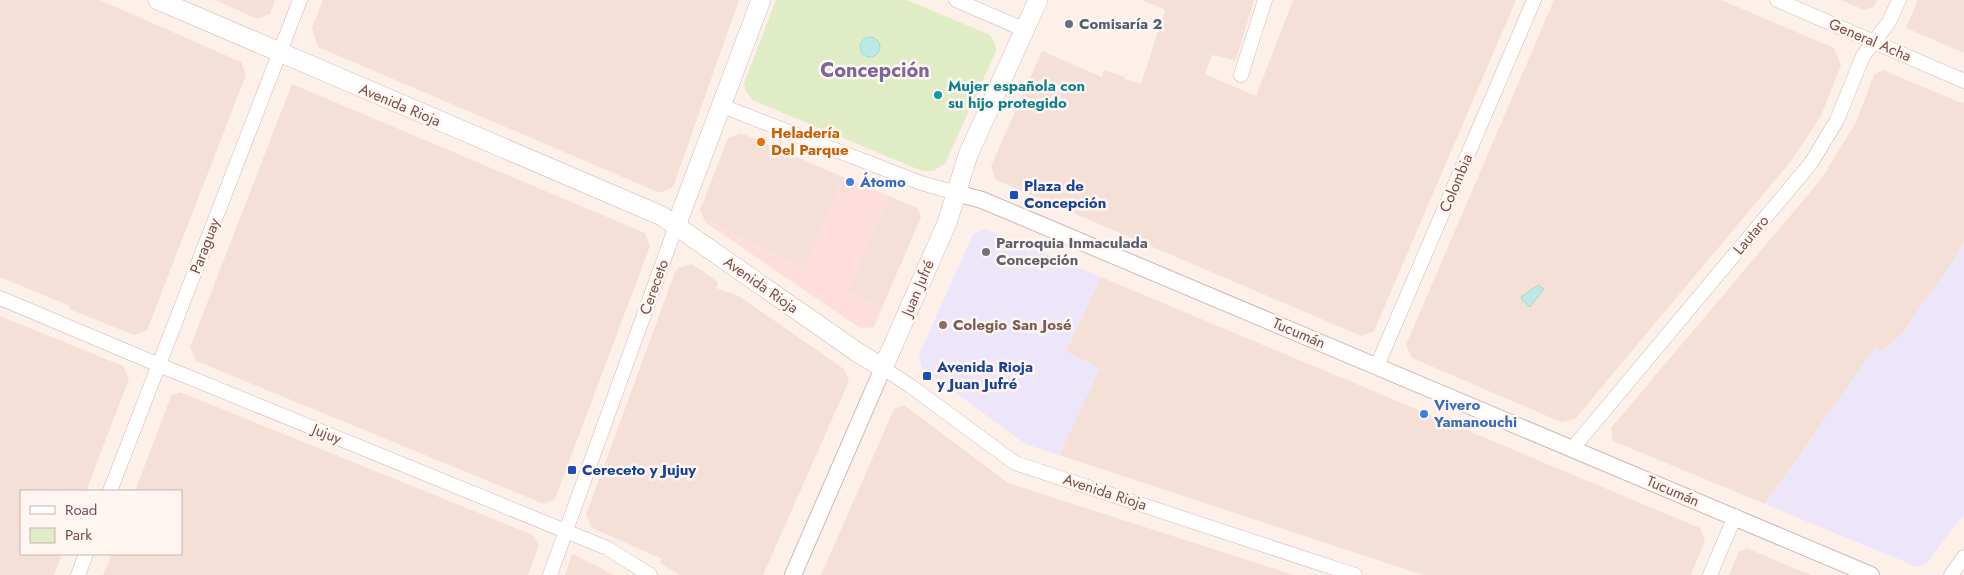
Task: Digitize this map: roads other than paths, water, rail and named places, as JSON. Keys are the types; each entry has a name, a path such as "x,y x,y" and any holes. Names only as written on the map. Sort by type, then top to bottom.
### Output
{"main road":[{"name":"Avenida Rioja","path":"158,0 662,216 857,352 883,368"},
{"name":"Cereceto","path":"676,226 761,0"},
{"name":"Juan Jufré","path":"883,368 947,223 968,154 1038,0"}],"street":[{"name":"Paraguay","path":"110,490 300,0"},
{"path":"956,0 1025,30"},
{"path":"1241,75 1266,0"},
{"name":"Colombia","path":"1378,366 1534,0"},
{"name":"General Acha","path":"1777,0 1964,81"},
{"name":"Lautaro","path":"1572,449 1811,163 1837,120 1863,56 1889,22 1899,0"},
{"name":"Tucumán","path":"722,106 921,183 982,200 1735,516 1871,575"},
{"name":"Cereceto","path":"550,575 676,226"},
{"name":"Jujuy","path":"0,298 607,548 650,575"},
{"name":"Juan Jufré","path":"793,575 883,368"},
{"name":"Avenida Rioja","path":"883,368 912,386 1015,463 1355,575"},
{"path":"1710,575 1735,516"},
{"path":"78,575 86,555"},
{"path":"1951,575 1964,557"}],"water":[{"path":"870,37 877,40 880,47 877,54 870,57 863,54 860,47 863,40"},
{"path":"1538,285 1544,289 1530,307 1521,297"}],"place":[{"name":"Comisaría 2","path":"1069,24"},
{"name":"Mujer española con su hijo protegido","path":"938,95"},
{"name":"Heladería Del Parque","path":"761,142"},
{"name":"Átomo","path":"850,182"},
{"name":"Plaza de Concepción","path":"1014,195"},
{"name":"Parroquia Inmaculada Concepción","path":"986,252"},
{"name":"Colegio San José","path":"943,325"},
{"name":"Avenida Rioja y Juan Jufré","path":"927,376"},
{"name":"Vivero Yamanouchi","path":"1424,414"},
{"name":"Cereceto y Jujuy","path":"572,470"}],"district":[{"name":"Concepción","path":"875,70"}]}
